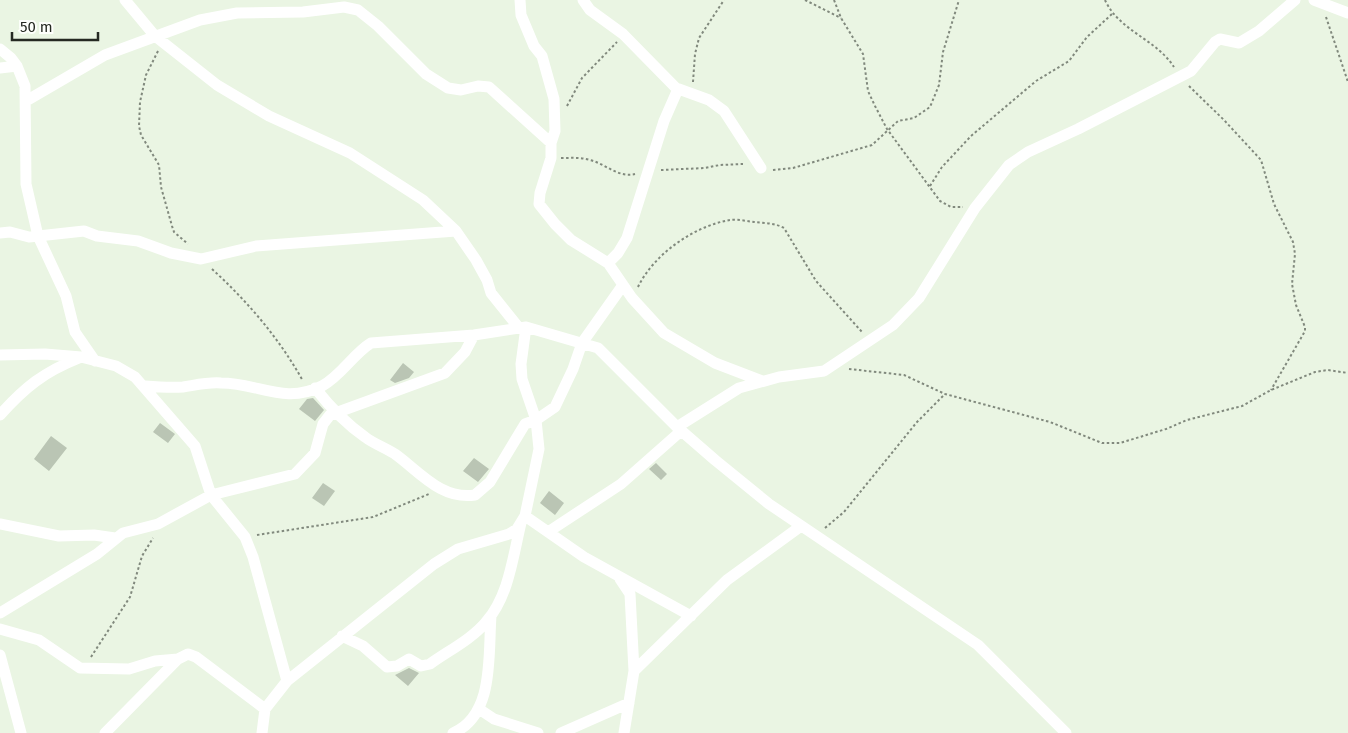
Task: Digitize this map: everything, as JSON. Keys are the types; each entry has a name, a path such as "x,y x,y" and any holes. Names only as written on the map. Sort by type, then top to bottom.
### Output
{"street":[{"path":"125,0 159,40 217,85 248,105 350,153 423,200 456,231 487,280 490,293 522,327 522,379 536,420 538,449 523,520 504,592 491,616 478,630 430,664 424,666 409,659 397,666 387,667 363,646 342,636"},
{"path":"520,0 521,14 534,46 542,56 554,99 555,131 551,143 551,158 540,193 539,204 571,240 608,263 632,298 653,323 677,342 715,363 762,381"},
{"path":"583,0 590,10 623,34 678,89 710,100 724,111 761,168"},
{"path":"548,532 621,484 679,429 739,388 762,381 824,372 893,325 919,298 976,208 1002,172 1028,152 1078,129 1178,77 1199,64 1215,42 1220,39 1239,43 1259,32 1295,0"},
{"path":"1317,0 1348,13"},
{"path":"26,101 105,55 159,40 200,20 237,13 303,12 344,8 358,10 378,26 426,74 448,88 460,90 478,86 490,87 551,143"},
{"path":"0,49 17,66 25,86 26,184 38,236 66,296 75,332 95,361"},
{"path":"0,68 17,66"},
{"path":"608,263 618,252 626,238 664,120 678,89"},
{"path":"0,233 10,232 29,237 84,231 97,236 138,241 171,253 201,258 256,246 456,231"},
{"path":"315,388 335,413 366,438 396,454 429,483 448,493 469,496 480,493 490,482 525,424 536,420 558,403 582,343 623,285"},
{"path":"145,386 182,387 221,382 238,384 282,395 315,388 327,383 363,348 371,344 474,335 522,327 593,346 606,354 679,429 744,484 801,526 978,646 1066,733"},
{"path":"0,613 97,554 123,533 158,524 210,495 295,474 315,452 326,418 445,373 465,352 474,335"},
{"path":"0,355 45,354 81,357 121,368 145,386 195,446 210,495 245,537 287,681"},
{"path":"0,415 36,379 81,357"},
{"path":"523,520 548,532 617,576 691,616"},
{"path":"262,733 265,709 287,681 342,636 442,558 458,549 509,534 523,520"},
{"path":"0,524 59,536 94,535 115,538"},
{"path":"634,671 738,571 801,526"},
{"path":"617,576 630,594 634,671 624,733"},
{"path":"453,733 463,729 479,709 485,688 491,616"},
{"path":"0,629 39,640 73,665 83,668 129,669 155,661 178,660"},
{"path":"105,733 178,660 188,654 196,657 265,709"},
{"path":"0,655 21,733"},
{"path":"561,733 629,703"},
{"path":"479,709 499,721 538,733"},
{"path":"499,721 510,733"}],"path":[{"path":"693,95 695,54 699,38 724,0"},
{"path":"805,0 841,18"},
{"path":"834,0 841,18 862,54 868,91 888,129 929,187 945,205 976,208"},
{"path":"551,158 590,160 606,166 621,176 742,163 761,168 786,169 850,153 872,145 898,121 914,118 930,107 939,85 943,52 959,0"},
{"path":"1105,0 1112,14 1166,56 1178,77 1224,120 1262,160 1274,204 1293,242 1295,254 1292,284 1296,305 1305,327 1305,331 1271,390"},
{"path":"1317,0 1348,82"},
{"path":"929,187 942,167 971,136 1036,81 1069,61 1087,37 1112,14"},
{"path":"566,107 582,78 623,34"},
{"path":"159,40 146,75 140,102 139,126 141,135 159,165 161,187 172,226 201,258 236,290 292,359 302,381 315,388"},
{"path":"632,298 645,273 676,244 705,228 731,220 765,223 784,228 793,247 821,289 870,341"},
{"path":"848,368 904,375 945,394 1050,422 1102,443 1120,443 1188,420 1242,406 1271,390 1315,372 1328,370 1348,373"},
{"path":"813,534 833,524 917,422 945,394"},
{"path":"245,537 373,517 422,496 448,493"},
{"path":"83,668 130,597 140,562 158,524"}],"building":[{"path":"403,363 414,372 409,378 395,383 390,380"},
{"path":"313,398 324,410 315,421 299,409 307,399"},
{"path":"160,423 175,434 168,443 153,432"},
{"path":"51,436 67,448 49,471 34,459"},
{"path":"474,458 489,469 478,482 463,471"},
{"path":"656,463 667,474 661,480 649,469"},
{"path":"323,483 335,491 324,506 312,498"},
{"path":"549,491 564,503 555,515 540,503"},
{"path":"409,668 419,673 408,686 395,675"}]}
